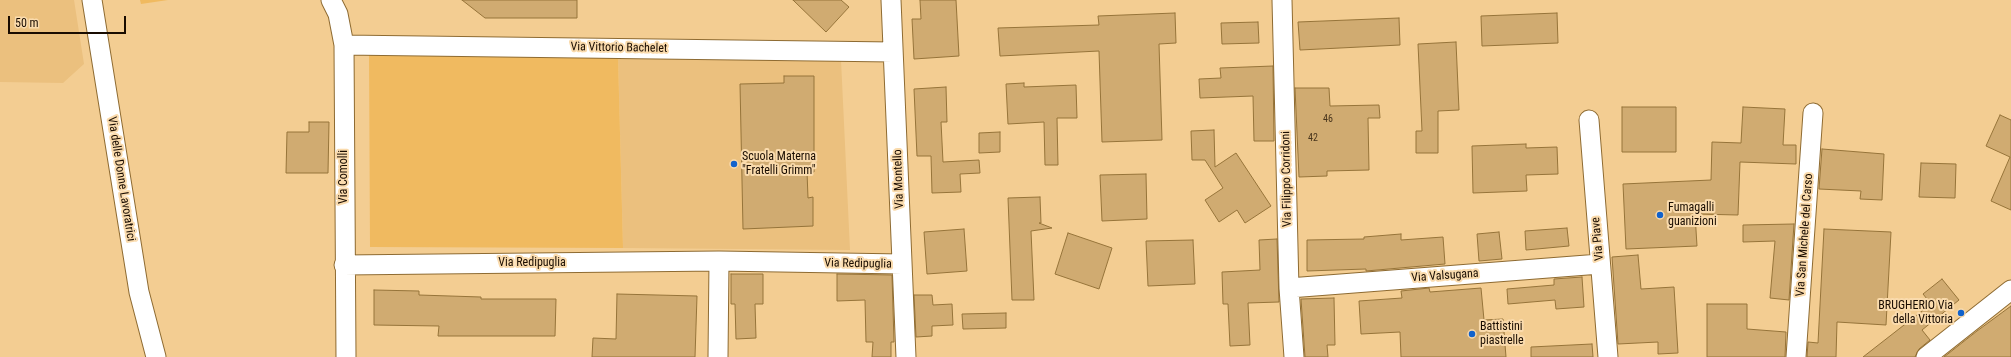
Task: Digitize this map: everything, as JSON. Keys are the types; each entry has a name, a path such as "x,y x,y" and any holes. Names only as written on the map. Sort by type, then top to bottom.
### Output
{"street":[{"name":"Via delle Donne Lavoratrici","path":"92,0 139,292 156,357"},
{"name":"Via Comolli","path":"331,0 338,14 344,45 344,265 346,357"},
{"name":"Via Montello","path":"891,0 906,357"},
{"name":"Via Filippo Corridoni","path":"1282,0 1290,288 1294,357"},
{"name":"Via Vittorio Bachelet","path":"344,45 893,52"},
{"name":"Via San Michele del Carso","path":"1796,357 1813,113"},
{"name":"Via Piave","path":"1589,120 1608,357"},
{"name":"Via Redipuglia","path":"344,265 719,261 902,264"},
{"path":"718,357 719,261"},
{"name":"Via Valsugana","path":"1290,288 1600,264"},
{"path":"1926,357 2007,293"}],"shaded area":[{"path":"0,0 74,0 84,64 63,83 0,82"},
{"path":"140,0 168,0 141,4"},
{"path":"369,54 618,57 623,248 370,247"},
{"name":"Scuola Materna \"Fratelli Grimm\"","path":"618,57 841,60 850,250 623,248"}],"building":[{"path":"462,0 577,0 577,18 485,18"},
{"path":"793,0 841,0 849,7 826,32"},
{"path":"920,0 956,0 959,56 914,59 912,19 921,19"},
{"path":"1175,13 1176,43 1159,44 1162,140 1102,142 1099,51 1000,56 998,28 1099,25 1098,16"},
{"path":"1557,13 1558,43 1482,46 1481,16"},
{"path":"1399,18 1400,45 1300,50 1298,22"},
{"path":"1258,22 1259,43 1222,44 1221,23"},
{"path":"1456,42 1459,110 1438,111 1438,153 1416,153 1416,131 1422,131 1418,44"},
{"path":"1273,66 1274,141 1254,141 1253,96 1200,98 1199,79 1221,78 1220,68"},
{"path":"784,76 814,76 814,172 807,172 808,198 813,197 813,226 743,229 740,84 784,83"},
{"path":"1024,83 1024,87 1076,85 1077,118 1057,118 1058,165 1045,165 1044,122 1008,124 1006,84"},
{"path":"946,87 947,122 941,122 943,162 979,160 980,173 960,174 961,192 932,193 931,156 917,156 914,89"},
{"path":"1295,88 1329,88 1330,106 1379,105 1380,118 1368,118 1369,170 1327,171 1327,176 1299,177"},
{"path":"1622,107 1676,107 1676,152 1622,152"},
{"path":"1743,107 1785,109 1783,145 1796,145 1796,164 1740,162 1738,215 1695,214 1697,246 1626,249 1623,184 1711,180 1712,142 1741,143"},
{"path":"2000,115 2011,120 2011,210 1991,201 2010,157 1986,146"},
{"path":"309,122 329,122 328,173 286,173 287,132 309,132"},
{"path":"1214,130 1215,167 1236,153 1271,206 1245,223 1237,210 1219,222 1205,200 1223,188 1205,160 1192,160 1191,131"},
{"path":"1000,132 1000,152 979,153 979,133"},
{"path":"1526,144 1526,148 1557,147 1558,174 1526,175 1527,191 1473,193 1472,146"},
{"path":"1822,149 1884,154 1882,200 1860,199 1861,191 1819,189"},
{"path":"1921,163 1956,164 1955,198 1919,197"},
{"path":"1146,174 1147,219 1102,221 1100,175"},
{"path":"1040,197 1041,223 1039,223 1052,228 1031,231 1034,300 1012,300 1008,198"},
{"path":"1794,224 1789,300 1770,298 1775,241 1743,242 1743,225"},
{"path":"1567,228 1569,246 1526,250 1525,231"},
{"path":"964,229 967,271 927,274 924,232"},
{"path":"1824,229 1891,232 1886,325 1837,322 1836,357 1807,357 1808,342 1818,343"},
{"path":"1499,232 1502,259 1479,261 1477,234"},
{"path":"1068,233 1112,248 1099,289 1055,274"},
{"path":"1401,234 1401,240 1443,237 1445,264 1366,271 1366,269 1307,271 1307,240 1364,239 1364,237"},
{"path":"1277,239 1279,302 1248,303 1250,345 1230,346 1228,304 1223,304 1222,272 1260,270 1259,240"},
{"path":"1193,240 1195,284 1148,286 1146,241"},
{"path":"1638,255 1641,289 1674,287 1678,353 1658,354 1658,342 1618,344 1612,257"},
{"path":"731,274 763,274 763,304 755,304 756,338 736,339 735,304 731,304"},
{"path":"837,274 892,275 894,342 891,342 891,357 872,357 873,342 866,342 865,300 837,301"},
{"path":"1582,277 1584,307 1556,309 1555,300 1508,304 1507,289 1554,285 1554,279"},
{"path":"1942,279 1959,300 1922,330 1930,340 1919,349 1915,357 1863,357 1931,304 1923,294"},
{"path":"1429,288 1430,292 1481,288 1484,320 1503,319 1506,357 1401,357 1400,332 1361,334 1359,301 1402,298 1401,291"},
{"path":"374,290 419,291 419,295 481,297 481,299 556,299 555,336 438,336 439,326 374,325"},
{"path":"617,294 697,296 695,357 592,357 593,338 616,339"},
{"path":"914,295 932,295 933,305 952,304 953,325 932,326 932,336 916,337"},
{"path":"1334,298 1335,345 1327,345 1328,357 1305,357 1301,299"},
{"path":"1707,304 1747,304 1747,329 1786,332 1785,357 1707,357"},
{"path":"2011,306 2011,357 1944,357 1977,331"},
{"path":"1006,313 1006,328 963,329 962,314"},
{"path":"1592,344 1593,357 1531,357 1531,347"}],"place":[{"name":"Scuola Materna \"Fratelli Grimm\"","path":"734,164"},
{"name":"Fumagalli guanizioni","path":"1660,215"},
{"name":"BRUGHERIO Via della Vittoria","path":"1961,313"},
{"name":"Battistini piastrelle","path":"1472,334"}]}
